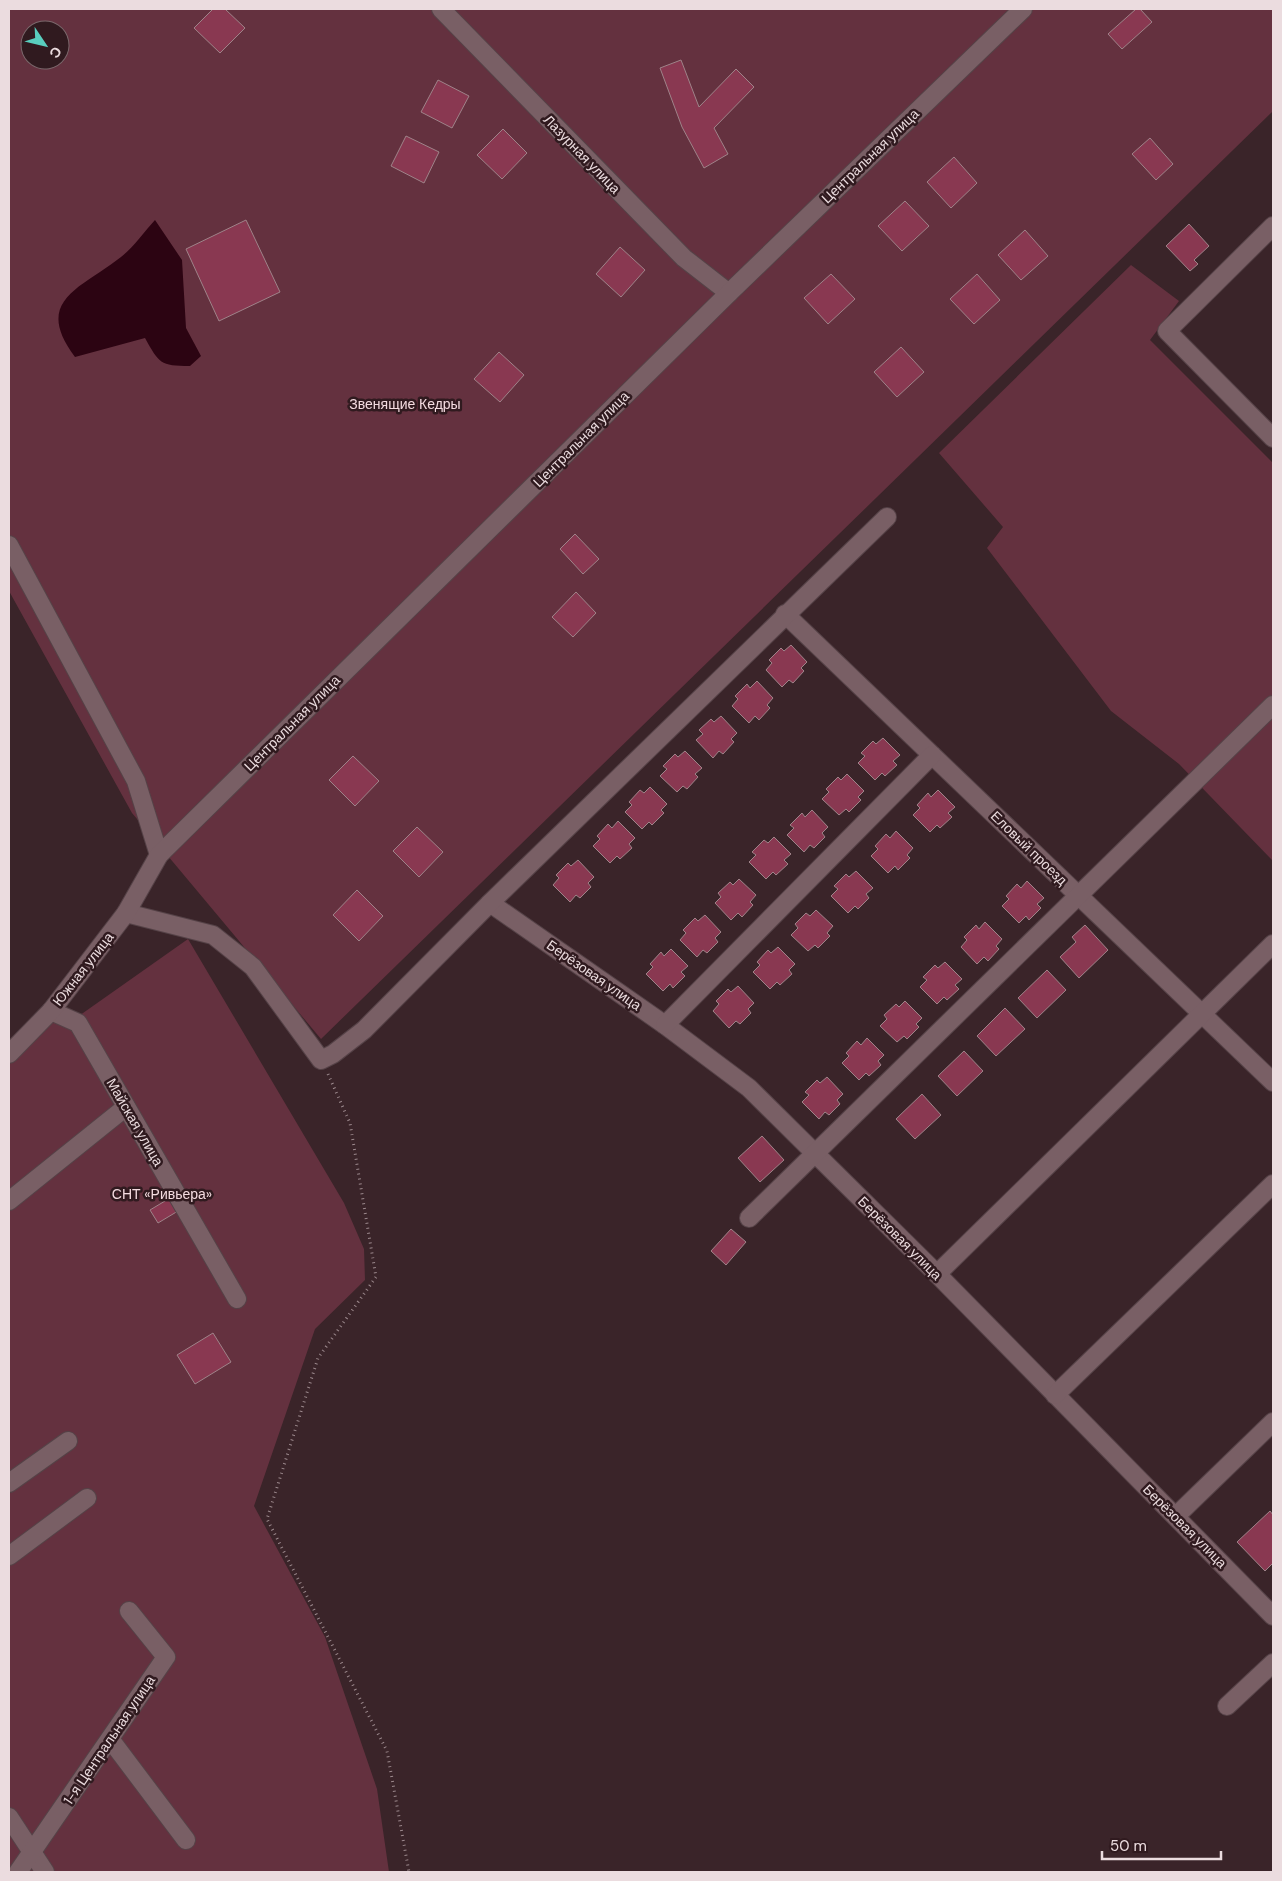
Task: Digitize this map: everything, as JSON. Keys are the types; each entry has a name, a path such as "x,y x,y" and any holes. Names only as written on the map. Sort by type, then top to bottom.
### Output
{"street":[{"name":"Лазурная улица","path":"441,9 684,258 729,293"},
{"name":"Центральная улица","path":"146,876 159,855 729,293 1023,9"},
{"path":"1273,226 1166,331 1273,438"},
{"path":"126,913 213,935 253,967 321,1060 333,1054 364,1030 490,903 785,614 887,517"},
{"path":"9,545 136,781 159,855"},
{"name":"Еловый проезд","path":"785,614 1273,1082"},
{"path":"750,1218 1080,897 1273,705"},
{"path":"665,1025 932,755"},
{"name":"Южная улица","path":"9,1054 51,1011 126,913 146,876"},
{"name":"Берёзовая улица","path":"490,903 665,1025 749,1088 937,1274 1273,1616"},
{"path":"937,1274 1273,944"},
{"name":"Майская улица","path":"51,1011 78,1023 237,1299"},
{"path":"9,1201 126,1107"},
{"path":"1055,1395 1273,1184"},
{"path":"1176,1516 1273,1422"},
{"path":"9,1483 68,1441"},
{"path":"9,1556 87,1498"},
{"name":"1-я Центральная улица","path":"18,1872 166,1657 129,1611"},
{"path":"1227,1706 1273,1662"},
{"path":"110,1739 186,1840"},
{"path":"9,1817 45,1872"}],"path":[{"path":"321,1060 350,1123 376,1277 318,1358 267,1519 387,1751 409,1872"}],"green space":[{"name":"Звенящие Кедры","path":"9,9 1273,9 1273,111 321,1039 132,813 9,591"},
{"path":"1131,265 1179,301 1150,340 1273,463 1273,861 1179,764 1111,711 987,548 1003,527 939,453"},
{"name":"СНТ «Ривьера»","path":"188,939 344,1203 364,1249 365,1280 315,1329 254,1506 325,1637 377,1789 389,1872 9,1872 9,1059 50,1017 66,1025"}],"shaded area":[{"path":"155,220 182,260 186,328 201,356 190,366 166,364 157,358 145,338 75,357 63,338 59,322 60,308 67,297 78,287 126,253"}],"building":[{"path":"213,9 225,9 245,28 220,53 194,28"},
{"path":"1136,9 1140,9 1152,22 1122,49 1108,34"},
{"path":"681,60 699,107 736,69 754,87 714,128 728,154 704,168 682,127 660,68"},
{"path":"438,80 469,96 452,128 421,112"},
{"path":"503,129 527,153 502,179 477,155"},
{"path":"406,136 439,152 424,183 391,166"},
{"path":"1150,138 1173,164 1156,180 1132,154"},
{"path":"954,157 977,183 951,208 927,182"},
{"path":"905,201 929,226 902,251 878,226"},
{"path":"246,220 280,292 219,321 186,249"},
{"path":"1189,224 1209,246 1194,260 1198,264 1190,271 1166,246"},
{"path":"1025,230 1048,256 1021,280 998,255"},
{"path":"620,247 645,270 621,297 596,274"},
{"path":"831,274 855,299 828,324 804,298"},
{"path":"977,274 1000,300 974,324 950,299"},
{"path":"901,347 924,372 897,397 874,372"},
{"path":"499,352 524,375 500,402 474,379"},
{"path":"575,534 599,559 583,574 560,549"},
{"path":"576,592 596,613 573,637 552,617"},
{"path":"791,645 807,662 801,668 804,671 793,683 789,680 782,687 766,670 772,663 769,660 781,648 784,651"},
{"path":"757,681 773,698 767,705 770,708 759,720 755,716 749,723 732,706 738,699 735,696 747,684 750,688"},
{"path":"721,716 737,733 731,739 734,742 723,754 719,751 713,758 696,740 703,734 699,730 711,719 714,722"},
{"path":"883,738 900,755 893,761 897,765 885,776 882,773 875,780 858,763 865,756 861,753 873,741 876,744"},
{"path":"685,751 702,768 695,774 698,777 687,789 683,786 677,792 660,776 667,769 663,766 675,754 678,757"},
{"path":"353,756 379,781 355,806 329,780"},
{"path":"847,774 864,791 858,797 861,800 849,812 846,809 839,815 822,799 829,792 826,789 838,777 841,780"},
{"path":"650,787 667,804 661,810 664,813 652,825 649,822 642,829 625,812 632,805 629,802 640,790 644,793"},
{"path":"938,790 955,807 948,813 952,817 940,828 937,825 930,832 913,815 920,808 917,805 928,793 931,797"},
{"path":"812,810 828,827 822,833 825,837 814,848 810,845 804,852 787,835 794,828 790,825 802,813 805,817"},
{"path":"618,821 635,838 629,844 632,848 620,859 617,856 610,863 593,846 600,839 597,836 608,824 612,828"},
{"path":"417,827 443,852 419,877 393,851"},
{"path":"896,831 913,848 907,855 910,858 898,870 895,866 888,873 871,856 878,849 875,846 886,834 890,838"},
{"path":"774,837 791,854 784,860 788,864 776,875 773,872 766,879 749,862 756,855 752,852 764,840 768,843"},
{"path":"578,860 594,877 588,883 591,887 580,898 576,895 570,902 553,885 559,878 556,875 568,863 571,866"},
{"path":"856,871 873,888 866,894 869,898 858,909 855,906 848,913 831,896 838,889 834,886 846,874 849,877"},
{"path":"739,879 756,895 750,902 753,905 742,917 738,913 731,920 715,903 721,897 718,893 730,882 733,885"},
{"path":"1027,881 1044,898 1037,904 1041,908 1029,920 1026,916 1019,923 1002,906 1009,899 1006,896 1017,884 1021,888"},
{"path":"357,890 383,916 359,941 333,915"},
{"path":"816,910 833,926 827,933 830,936 818,948 815,945 808,951 791,935 798,928 795,924 806,913 810,916"},
{"path":"705,915 721,932 715,938 718,942 707,953 703,950 697,957 680,940 686,933 683,930 695,918 698,921"},
{"path":"985,922 1002,939 996,946 999,949 988,961 984,957 977,964 961,947 967,940 964,937 976,925 979,929"},
{"path":"1085,925 1108,950 1079,978 1060,957 1076,942 1072,937"},
{"path":"778,947 795,964 789,970 792,974 780,985 777,982 770,989 753,972 760,965 757,962 768,950 771,953"},
{"path":"671,949 688,966 681,972 685,976 673,988 670,984 663,991 646,974 653,967 650,964 661,952 664,956"},
{"path":"945,962 962,979 955,985 959,989 947,1000 944,997 937,1004 920,987 927,980 923,977 935,965 938,968"},
{"path":"1047,970 1066,990 1037,1018 1018,998"},
{"path":"738,986 754,1003 748,1009 751,1013 740,1024 736,1021 729,1028 713,1011 719,1004 716,1001 728,989 731,992"},
{"path":"905,1001 922,1018 916,1024 919,1027 907,1039 904,1036 897,1042 880,1026 887,1019 884,1015 896,1004 899,1007"},
{"path":"1005,1008 1025,1029 996,1056 977,1036"},
{"path":"867,1038 884,1055 878,1061 881,1065 869,1076 866,1073 859,1080 842,1063 849,1056 846,1053 857,1041 861,1045"},
{"path":"964,1051 983,1071 957,1096 938,1076"},
{"path":"827,1077 843,1094 837,1100 840,1104 829,1115 825,1112 819,1119 802,1102 809,1095 805,1092 817,1080 820,1083"},
{"path":"922,1094 941,1115 915,1139 896,1119"},
{"path":"762,1136 784,1160 760,1182 738,1158"},
{"path":"170,1198 178,1211 158,1223 150,1210"},
{"path":"731,1229 746,1242 726,1265 711,1251"},
{"path":"213,1333 231,1362 195,1384 177,1355"},
{"path":"1270,1511 1273,1515 1273,1563 1265,1571 1237,1542"}]}
